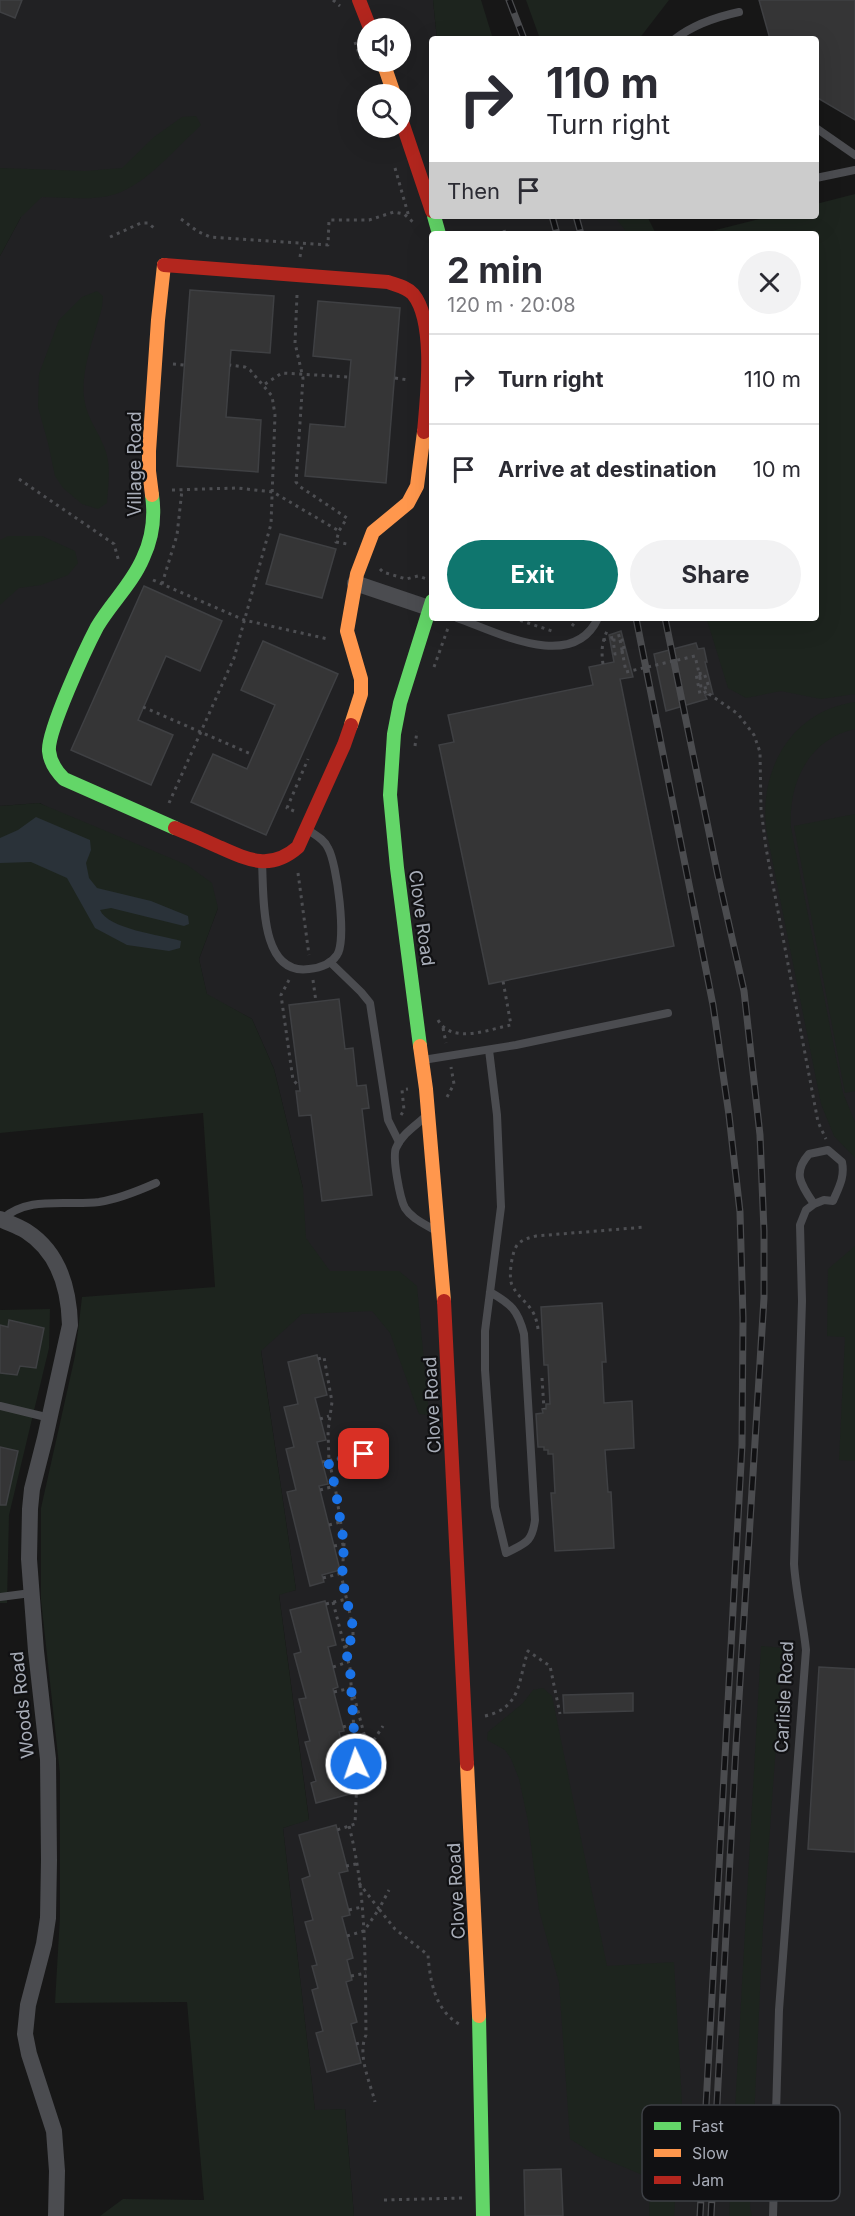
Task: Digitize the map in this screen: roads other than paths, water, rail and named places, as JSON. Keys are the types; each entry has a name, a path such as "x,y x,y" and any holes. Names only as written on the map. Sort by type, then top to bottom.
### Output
{"street":[{"path":"359,0 366,18"},
{"path":"407,138 429,202"},
{"name":"Village Road","path":"165,265 388,282 402,286 413,295 419,306 427,334 429,358 417,486 408,503 373,532 355,582 348,619 351,644 361,679 361,694 348,736 307,830 292,853 279,860 262,862 249,860 64,779 55,771 50,761 48,748 51,732 98,626 129,585 144,556 152,530 154,506 149,451 158,320 165,265"},
{"path":"355,582 429,605"},
{"name":"Clove Road","path":"429,612 400,703 394,734 390,772 391,820 422,1060 439,1232 449,1388 479,2027 483,2216"},
{"name":"Woods Road","path":"1,1220 25,1231 48,1252 63,1277 70,1325 32,1489 29,1558 48,1759 48,1918 44,1944 28,2005 25,2034 29,2054 54,2131 57,2171 56,2216"}],"lane":[{"path":"680,36 698,24 739,12"},
{"path":"819,130 855,155"},
{"path":"819,177 855,170"},
{"path":"465,621 520,641 560,647 580,639 593,628 596,621"},
{"path":"262,862 266,919 270,942 277,957 296,970 318,968 330,962 338,955 342,942 342,924 331,854 322,839 307,830"},
{"path":"330,962 370,1003 388,1120 399,1143"},
{"path":"422,1060 489,1050 668,1013"},
{"path":"489,1050 497,1114 501,1207 490,1292 485,1331 485,1370 495,1508 506,1553 527,1542 533,1534 535,1520 524,1334 515,1310 490,1292"},
{"path":"428,1114 399,1143 395,1150 395,1159 405,1208 415,1218 439,1232"},
{"path":"828,1150 842,1162 844,1172 833,1201 824,1200 814,1204 802,1185 799,1167 809,1154 828,1150"},
{"path":"1,1220 9,1212 21,1206 98,1202 123,1197 156,1184"},
{"name":"Carlisle Road","path":"776,2105 779,2010 806,1650 803,1618 796,1593 794,1564 802,1301 800,1225 806,1210 814,1204"},
{"path":"0,1406 50,1418"},
{"path":"0,1597 32,1593"},
{"name":"Carlisle Road","path":"773,2201 773,2216"}],"railway":[{"path":"509,0 523,36"},
{"path":"553,219 556,231"},
{"path":"577,219 580,231"},
{"path":"637,621 713,1005 740,1212 743,1318 742,1445 706,2105"},
{"path":"666,621 744,991 760,1135 764,1231 764,1298 736,1746 717,2105"},
{"path":"700,2216 701,2201"},
{"path":"711,2216 712,2201"}]}
